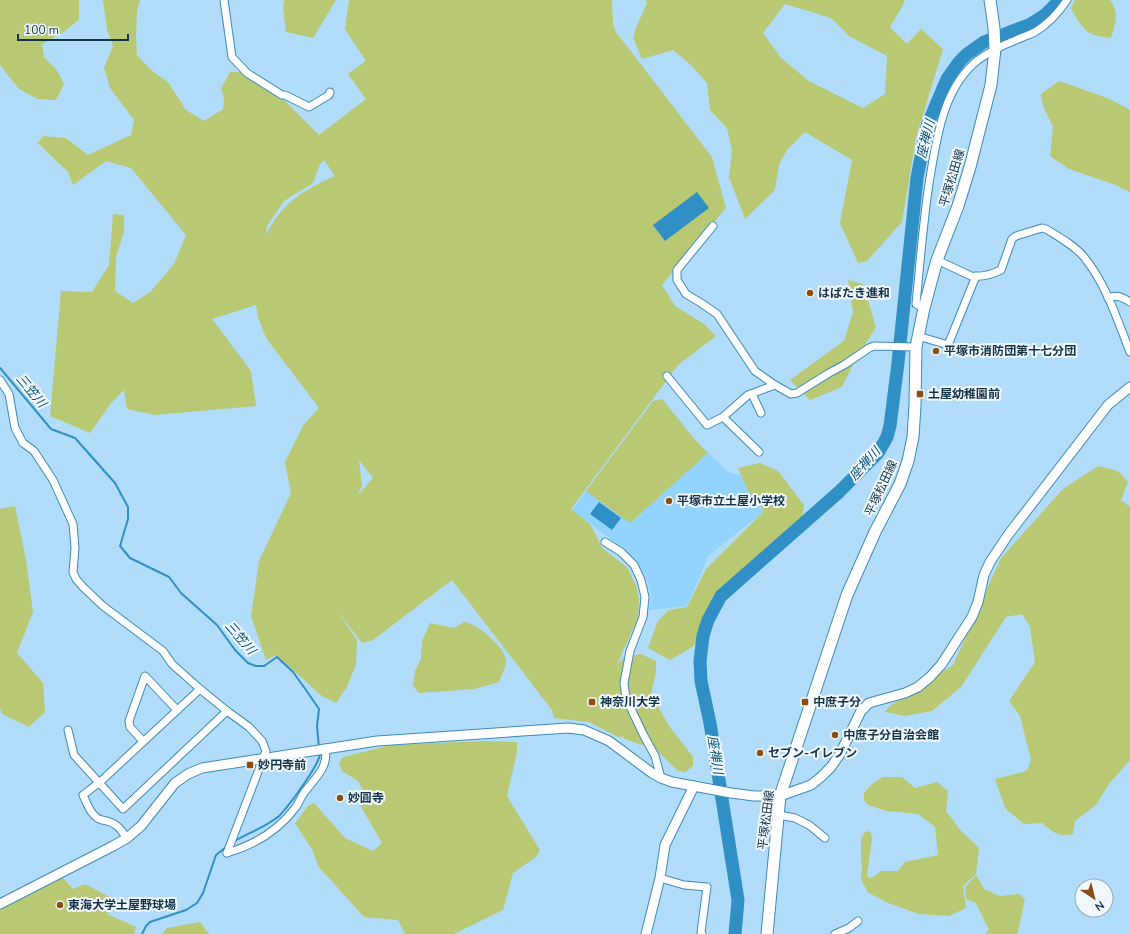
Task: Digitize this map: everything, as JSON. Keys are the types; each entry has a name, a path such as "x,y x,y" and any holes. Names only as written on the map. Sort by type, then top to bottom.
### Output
{"main road":[{"name":"平塚松田線","path":"767,934 780,796 847,596 875,532 900,484 908,461 913,437 917,341 924,308 938,260 958,206 991,85 995,50 990,0"}],"street":[{"path":"224,0 232,57 246,73 282,95 285,95 309,107 330,92"},
{"path":"924,308 916,304 925,213 940,124 950,98 959,81 968,69 978,60 1015,40 1035,32 1046,24 1067,0"},
{"path":"713,226 677,270 677,280 686,294 717,314 755,371 791,394 796,393 874,346 893,345 917,341 948,345 976,276"},
{"path":"938,260 976,276 994,273 1001,270 1012,239 1016,236 1046,228 1078,251 1084,257 1101,282 1130,352"},
{"path":"1108,298 1113,295 1122,297 1130,302"},
{"path":"667,376 707,425 723,417 734,406 752,394 775,385"},
{"path":"0,380 9,394 15,428 23,442 34,451 53,480 73,524 76,548 73,572 76,578 83,587 103,606 163,651 172,664 200,689 249,727 262,740 266,751 228,853 266,835 285,821 297,806 306,790 321,772 325,764 325,748"},
{"path":"0,904 127,838 141,826 175,783 188,774 202,768 325,748 392,740 568,728 584,730 608,741 661,778 672,782 729,793 754,796 780,796 811,785 831,767 840,754 861,711 869,703 905,693 918,687 934,673 963,633 972,617 978,602 984,575 990,562 1008,535 1108,405 1130,387"},
{"path":"752,394 762,413"},
{"path":"723,417 759,452"},
{"path":"605,542 621,552 634,565 641,580 645,597 644,617 630,651 624,683 626,698 655,756 661,778"},
{"path":"143,741 130,728 129,721 145,676 177,710"},
{"path":"127,838 115,824 101,820 95,816 89,808 83,795 100,782 200,689"},
{"path":"68,730 74,755 123,809 227,711"},
{"path":"646,934 660,878 665,845 694,786"},
{"path":"779,816 795,818 809,825 825,838"},
{"path":"660,878 684,885 707,887 700,932 702,934"},
{"path":"835,934 849,928 858,921"}],"shaded area":[{"path":"697,192 709,208 665,241 653,225"},
{"name":"平塚市立土屋小学校","path":"662,399 696,441 728,472 743,476 765,511 709,555 687,606 649,610 651,597 649,584 640,567 624,549 572,510 653,401"},
{"path":"599,502 621,518 612,530 590,514"}],"green space":[{"path":"0,0 79,0 79,19 64,32 42,44 44,57 56,69 64,84 56,100 38,99 19,89 0,65"},
{"path":"103,0 140,0 137,11 137,55 152,71 168,82 186,110 204,121 223,109 224,98 221,88 230,72 243,72 278,94 319,135 366,99 348,74 366,61 345,29 349,0 612,0 613,25 616,32 712,157 726,208 662,285 675,306 704,324 716,336 678,365 571,509 590,524 603,549 627,567 636,585 639,599 638,618 618,664 624,657 641,654 656,661 656,672 651,694 669,726 693,757 693,766 685,772 678,771 656,750 625,739 622,736 620,738 589,722 554,718 552,710 452,580 373,640 362,643 336,609 357,640 356,664 347,687 336,703 322,696 276,655 266,660 251,616 259,561 291,493 285,462 304,424 319,408 266,338 258,317 256,305 212,319 251,371 256,406 155,415 127,409 124,390 111,403 90,433 50,416 61,291 92,292 109,265 113,214 124,215 124,232 116,257 115,291 133,303 150,292 174,264 186,235 131,168 106,161 73,185 68,172 38,143 43,136 66,138 88,155 131,135 134,120 110,88 104,68 113,46 107,30","holes":["324,160 335,176 303,192 294,199 279,214 266,235 267,226 284,201 313,183 320,164","359,460 373,478 357,496 362,486"]},
{"path":"284,0 336,0 313,38 286,32 283,8"},
{"path":"646,0 905,0 890,27 907,44 921,29 943,49 916,138 902,222 867,261 858,263 840,223 852,160 805,132 787,150 779,164 775,190 745,219 729,177 732,151 727,128 710,110 707,83 691,65 673,50 642,59 633,38 647,3","holes":["785,4 831,18 849,36 887,56 885,94 863,108 809,81 781,58 763,33"]},
{"path":"1075,0 1110,0 1116,14 1111,38 1090,33 1082,26 1071,8"},
{"path":"1059,81 1110,99 1130,110 1130,192 1113,184 1069,169 1050,156 1053,127 1043,106 1041,94"},
{"path":"848,280 863,284 876,327 855,361 842,387 810,400 790,380 844,341 853,312"},
{"path":"662,399 696,441 708,453 630,523 586,491 653,401"},
{"path":"760,463 778,471 804,505 802,520 778,547 729,592 713,619 694,646 670,660 648,648 658,621 669,610 687,607 706,569 764,511 748,491 738,468"},
{"path":"1098,466 1118,471 1128,482 1121,500 1130,507 1130,760 1109,784 1096,805 1075,821 1073,834 1063,835 1053,832 1042,823 1024,824 1005,808 995,779 1023,772 1028,769 1031,760 1020,716 1009,701 1035,662 1030,627 1022,614 1006,617 961,687 932,711 905,716 885,712 891,705 953,665 1001,558 1063,489"},
{"path":"15,506 26,560 33,612 17,653 43,683 45,712 29,727 2,714 0,708 0,509"},
{"path":"464,622 470,623 483,631 496,643 505,656 506,664 499,682 474,689 419,693 413,685 415,671 421,659 422,641 430,623 454,628"},
{"path":"485,741 517,742 517,752 507,796 540,850 536,857 513,873 503,910 454,934 405,934 398,920 364,917 318,866 313,851 295,823 308,806 314,803 345,838 373,851 382,843 360,805 367,797 358,781 342,771 339,763 343,757 391,745"},
{"path":"883,777 902,777 915,788 937,782 948,791 946,811 961,831 979,848 976,874 963,886 966,908 949,916 919,914 888,903 867,891 861,879 861,838 865,832 868,831 871,833 872,839 867,875 869,878 872,878 881,871 898,871 905,862 938,855 935,827 918,814 887,811 868,805 864,800 864,793 872,784"},
{"path":"976,875 984,889 1000,896 1019,894 1025,899 1017,934 985,934 989,930 976,903 966,899 965,887"},
{"name":"東海大学土屋野球場","path":"62,877 73,889 85,884 115,900 107,914 136,927 134,934 0,934 0,909"},
{"path":"200,922 209,934 162,934 167,928"}],"waterway":[{"name":"座禅川","path":"735,934 738,900 710,723 701,681 700,661 703,636 708,620 721,596 839,492 878,453 887,437 890,426 917,178 927,126 947,79 959,62 967,54 984,42 1031,24 1045,15 1060,0"},
{"name":"三笠川","path":"0,368 51,429 75,438 115,483 128,507 128,519 120,546 130,558 169,577 181,593 217,625 235,650 248,663 256,666 264,666 277,657 293,672 319,709 317,726 319,748"},
{"name":"三笠川","path":"233,842 263,827 279,816 310,775 316,765 320,752"},
{"name":"三笠川","path":"142,934 150,922 186,910 197,903 203,893 216,855 226,847"}],"place":[{"name":"はばたき進和","path":"810,293"},
{"name":"平塚市消防団第十七分団","path":"936,351"},
{"name":"土屋幼稚園前","path":"920,394"},
{"name":"平塚市立土屋小学校","path":"669,501"},
{"name":"神奈川大学","path":"592,702"},
{"name":"中庶子分","path":"805,702"},
{"name":"中庶子分自治会館","path":"835,735"},
{"name":"セブン-イレブン","path":"760,753"},
{"name":"妙円寺前","path":"250,765"},
{"name":"妙圓寺","path":"340,798"},
{"name":"東海大学土屋野球場","path":"60,905"}]}
